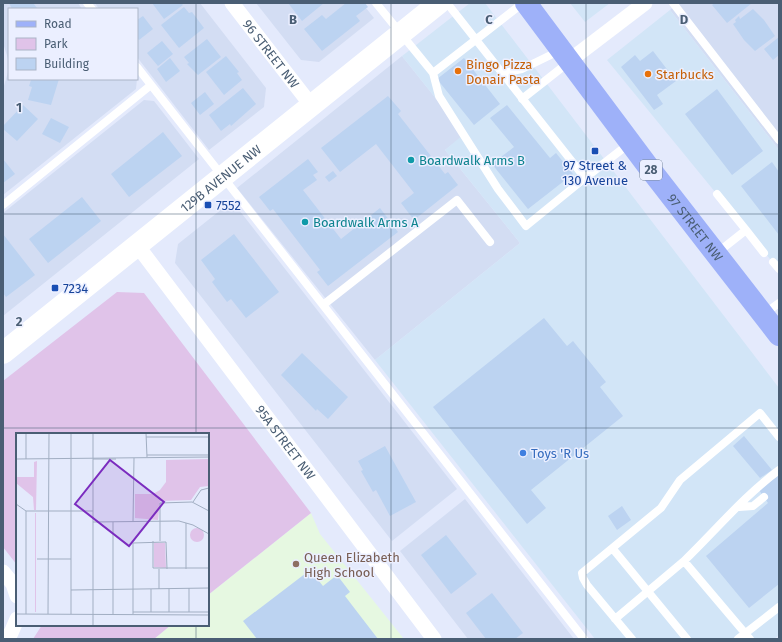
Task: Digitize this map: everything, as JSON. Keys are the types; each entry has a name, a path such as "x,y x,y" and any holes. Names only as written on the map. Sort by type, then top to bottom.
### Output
{"main road":[{"name":"97 STREET NW","path":"526,3 631,143 717,253 772,309 779,335"}],"street":[{"name":"96 STREET NW","path":"232,3 311,105"},
{"name":"129B AVENUE NW","path":"3,353 439,3"},
{"path":"565,56 645,3"},
{"name":"95A STREET NW","path":"137,245 434,639"},
{"path":"3,572 12,584 16,594"},
{"path":"7,636 16,621"}],"lane":[{"path":"376,3 432,73 439,96 498,189 526,226 631,143"},
{"path":"447,3 585,178"},
{"path":"432,73 523,3"},
{"path":"673,3 779,140"},
{"path":"502,73 522,69 565,56"},
{"path":"522,99 565,56"},
{"path":"138,68 584,639"},
{"path":"3,205 151,85"},
{"path":"717,194 764,253"},
{"path":"323,305 458,200 490,242"},
{"path":"717,253 746,230"},
{"path":"773,262 779,269"},
{"path":"632,639 583,578 582,573 661,508 680,480 760,413 779,437"},
{"path":"615,619 684,561 739,507 754,489 779,470"},
{"path":"739,507 753,506 764,497"},
{"path":"613,548 687,639"},
{"path":"684,561 747,636"},
{"path":"738,639 747,636 779,607"}],"shaded area":[{"path":"3,3 78,3 81,8 8,8 8,59 3,43"},
{"path":"95,3 200,3 266,88 264,107 209,150 138,58 138,8 98,8"},
{"path":"256,3 362,3 374,18 319,62 301,60"},
{"path":"470,3 485,3 779,388 779,635 774,639 595,639 375,360 520,243 445,150 464,134 402,56"},
{"path":"570,3 610,3 585,22"},
{"path":"678,3 779,3 779,150 670,10"},
{"path":"670,10 779,150 779,270 607,60"},
{"path":"402,56 465,135 445,150 520,243 375,360 237,188"},
{"path":"8,72 8,80 137,80 136,89 3,195 3,89"},
{"path":"144,100 154,101 199,159 3,316 3,213"},
{"path":"232,201 457,489 392,541 175,263 178,244"},
{"path":"465,499 574,639 468,639 400,551"},
{"name":"Queen Elizabeth High School","path":"311,513 320,534 404,639 154,639 170,626 209,626 209,594"}],"green space":[{"path":"117,292 144,293 311,513 209,594 209,433 16,433 16,564 3,547 3,381"},
{"path":"41,626 170,626 154,639 33,639"}],"building":[{"path":"9,3 33,3 37,8 12,8"},
{"path":"152,3 181,3 183,5 164,19"},
{"path":"288,3 324,3 302,21"},
{"path":"346,3 365,3 368,7 356,16 360,21 322,51 304,29 322,15 326,19"},
{"path":"715,3 752,3 727,23 712,5"},
{"path":"184,7 189,13 192,12 204,28 179,48 161,25"},
{"path":"753,9 764,20 775,36 755,51 744,40 733,24 739,16 740,19"},
{"path":"143,16 153,29 139,40 138,39 138,19"},
{"path":"779,37 779,55 773,60 764,49"},
{"path":"207,39 221,57 198,75 187,64 189,63 184,57"},
{"path":"162,41 173,54 158,66 147,53"},
{"name":"Starbucks","path":"653,51 676,81 657,95 663,104 654,110 621,67 635,55 640,61"},
{"path":"226,56 239,72 237,73 242,80 224,95 206,72"},
{"path":"170,58 180,71 166,82 157,69"},
{"path":"464,58 500,104 474,125 437,79"},
{"path":"31,80 59,80 51,105 28,100 32,87 29,86"},
{"path":"243,88 256,104 231,126 230,124 221,131 209,115"},
{"path":"717,89 763,151 732,175 685,114"},
{"path":"205,92 214,104 200,115 191,103"},
{"name":"Boardwalk Arms B","path":"388,96 401,111 398,114 445,174 448,172 458,185 414,220 401,203 414,193 376,144 340,172 321,148"},
{"path":"23,105 38,119 17,141 3,129 3,126"},
{"path":"507,105 550,158 556,153 573,174 528,209 492,164 514,147 490,118"},
{"path":"51,118 69,127 60,143 42,134"},
{"path":"163,132 182,156 129,197 111,174"},
{"path":"3,159 15,174 3,183"},
{"name":"Boardwalk Arms A","path":"308,159 318,172 313,175 317,180 303,190 341,239 380,208 398,232 328,286 317,272 320,270 273,209 270,211 259,197"},
{"path":"772,162 779,172 779,235 741,186"},
{"path":"333,171 337,176 329,182 325,177"},
{"path":"82,197 101,221 48,263 29,239"},
{"path":"3,234 35,275 6,297 3,293"},
{"path":"234,234 279,292 246,318 231,299 227,302 212,282 215,279 201,260"},
{"name":"Toys 'R Us","path":"544,318 567,346 573,341 606,382 600,387 623,416 531,490 546,508 527,524 433,407"},
{"path":"302,353 348,397 328,419 317,409 316,411 281,375"},
{"path":"744,436 772,470 760,478 733,446"},
{"path":"385,446 416,502 390,516 376,490 373,492 361,471 363,470 358,461"},
{"path":"779,475 779,584 749,608 706,556 768,503 759,490"},
{"path":"622,506 631,520 617,530 608,516"},
{"path":"446,535 477,574 451,594 421,555"},
{"path":"310,570 323,586 337,575 350,592 345,596 378,639 257,639 243,621"},
{"path":"492,593 523,633 515,639 486,639 466,613"}],"place":[{"name":"Bingo Pizza Donair Pasta","path":"458,71"},
{"name":"Starbucks","path":"648,74"},
{"name":"97 Street & 130 Avenue","path":"595,151"},
{"name":"Boardwalk Arms B","path":"411,160"},
{"name":"7552","path":"208,205"},
{"name":"Boardwalk Arms A","path":"305,222"},
{"name":"7234","path":"55,288"},
{"name":"Toys 'R Us","path":"523,453"},
{"name":"Queen Elizabeth High School","path":"296,564"}]}
